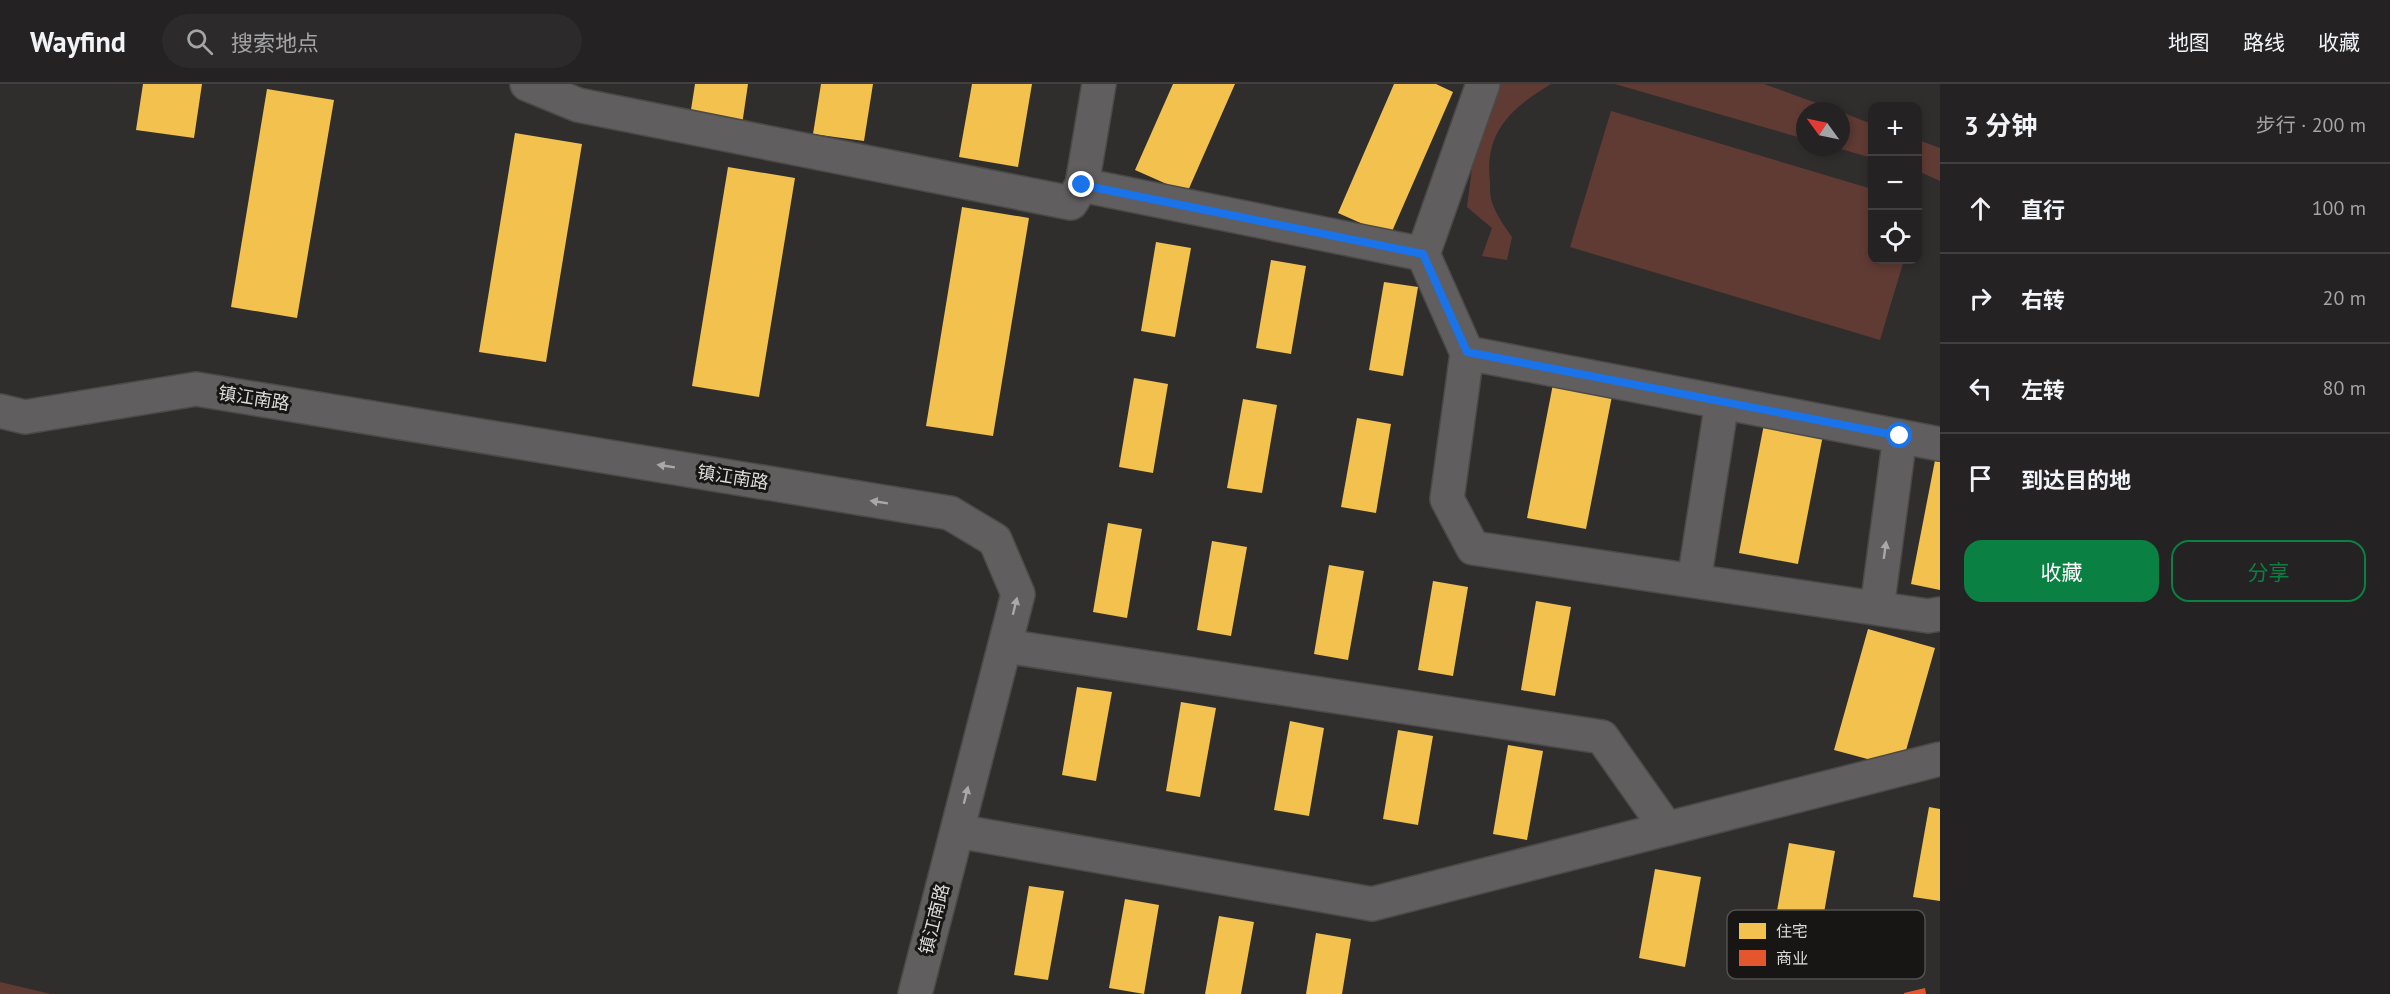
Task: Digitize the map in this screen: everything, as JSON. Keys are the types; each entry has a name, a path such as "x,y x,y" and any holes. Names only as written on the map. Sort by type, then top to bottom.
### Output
{"street":[{"path":"527,84 578,105 1071,203 1082,185 1100,84"},
{"path":"1483,84 1423,254 1467,352 1447,499 1473,548 1928,616 1940,614"},
{"path":"1082,185 1423,254"},
{"path":"1467,352 1940,444"},
{"name":"镇江南路","path":"0,411 25,417 196,389 950,513 995,540 1017,594 915,994"},
{"path":"1694,581 1722,402"},
{"path":"1877,608 1900,436"},
{"path":"1005,646 1602,737 1667,829"},
{"path":"957,831 1372,904 1940,759"}],"shaded area":[{"path":"1499,84 1551,84 1513,112 1503,123 1491,149 1489,164 1491,200 1512,237 1507,260 1482,256 1492,228 1467,207 1472,168"},
{"path":"1615,84 1764,84 1813,102 1796,102 1796,136"},
{"path":"1611,111 1868,188 1868,264 1903,264 1880,340 1570,247"},
{"path":"1850,115 1868,122 1868,157 1850,152"},
{"path":"1922,141 1940,148 1940,181 1922,173"},
{"path":"0,982 51,994 0,994"}],"building: 住宅":[{"path":"143,84 202,84 194,138 136,130"},
{"path":"695,84 748,84 742,125 690,116"},
{"path":"821,84 873,84 864,141 813,134"},
{"path":"972,84 1032,84 1018,167 959,157"},
{"path":"1173,84 1235,84 1187,193 1135,170"},
{"path":"1394,84 1436,84 1453,92 1390,236 1338,213"},
{"path":"267,89 334,100 297,318 231,307"},
{"path":"515,133 582,144 546,362 479,352"},
{"path":"728,167 795,178 759,397 692,386"},
{"path":"962,207 1029,218 993,436 926,426"},
{"path":"1156,242 1191,248 1175,337 1141,331"},
{"path":"1271,260 1306,266 1291,354 1256,348"},
{"path":"1384,282 1418,287 1403,376 1369,370"},
{"path":"1134,378 1168,384 1153,473 1119,467"},
{"path":"1553,384 1612,396 1586,529 1527,518"},
{"path":"1243,399 1277,405 1262,493 1227,488"},
{"path":"1357,418 1391,424 1376,513 1341,507"},
{"path":"1765,419 1824,430 1798,564 1739,553"},
{"path":"1937,450 1940,451 1940,590 1911,584"},
{"path":"1108,523 1142,529 1127,618 1093,612"},
{"path":"1212,541 1247,547 1231,636 1197,630"},
{"path":"1329,565 1364,571 1348,660 1314,654"},
{"path":"1433,581 1468,587 1453,676 1418,670"},
{"path":"1536,601 1571,607 1555,696 1521,690"},
{"path":"1868,629 1935,648 1901,768 1834,750"},
{"path":"1077,687 1112,692 1096,781 1062,775"},
{"path":"1181,702 1216,708 1200,797 1166,791"},
{"path":"1290,721 1324,728 1309,816 1274,810"},
{"path":"1398,730 1433,736 1418,825 1383,819"},
{"path":"1508,745 1543,751 1527,840 1493,834"},
{"path":"1929,807 1940,809 1940,901 1913,897"},
{"path":"1789,843 1835,851 1825,910 1777,910"},
{"path":"1655,869 1701,877 1685,967 1639,958"},
{"path":"1029,886 1064,891 1048,980 1014,975"},
{"path":"1125,899 1159,905 1144,994 1109,988"},
{"path":"1219,916 1254,922 1241,994 1205,994"},
{"path":"1316,933 1351,939 1342,994 1306,994"}],"building: 商业":[{"path":"1925,988 1926,994 1904,994 1904,993"}],"route":[{"path":"1082,185 1423,254 1467,352 1900,436"}]}
